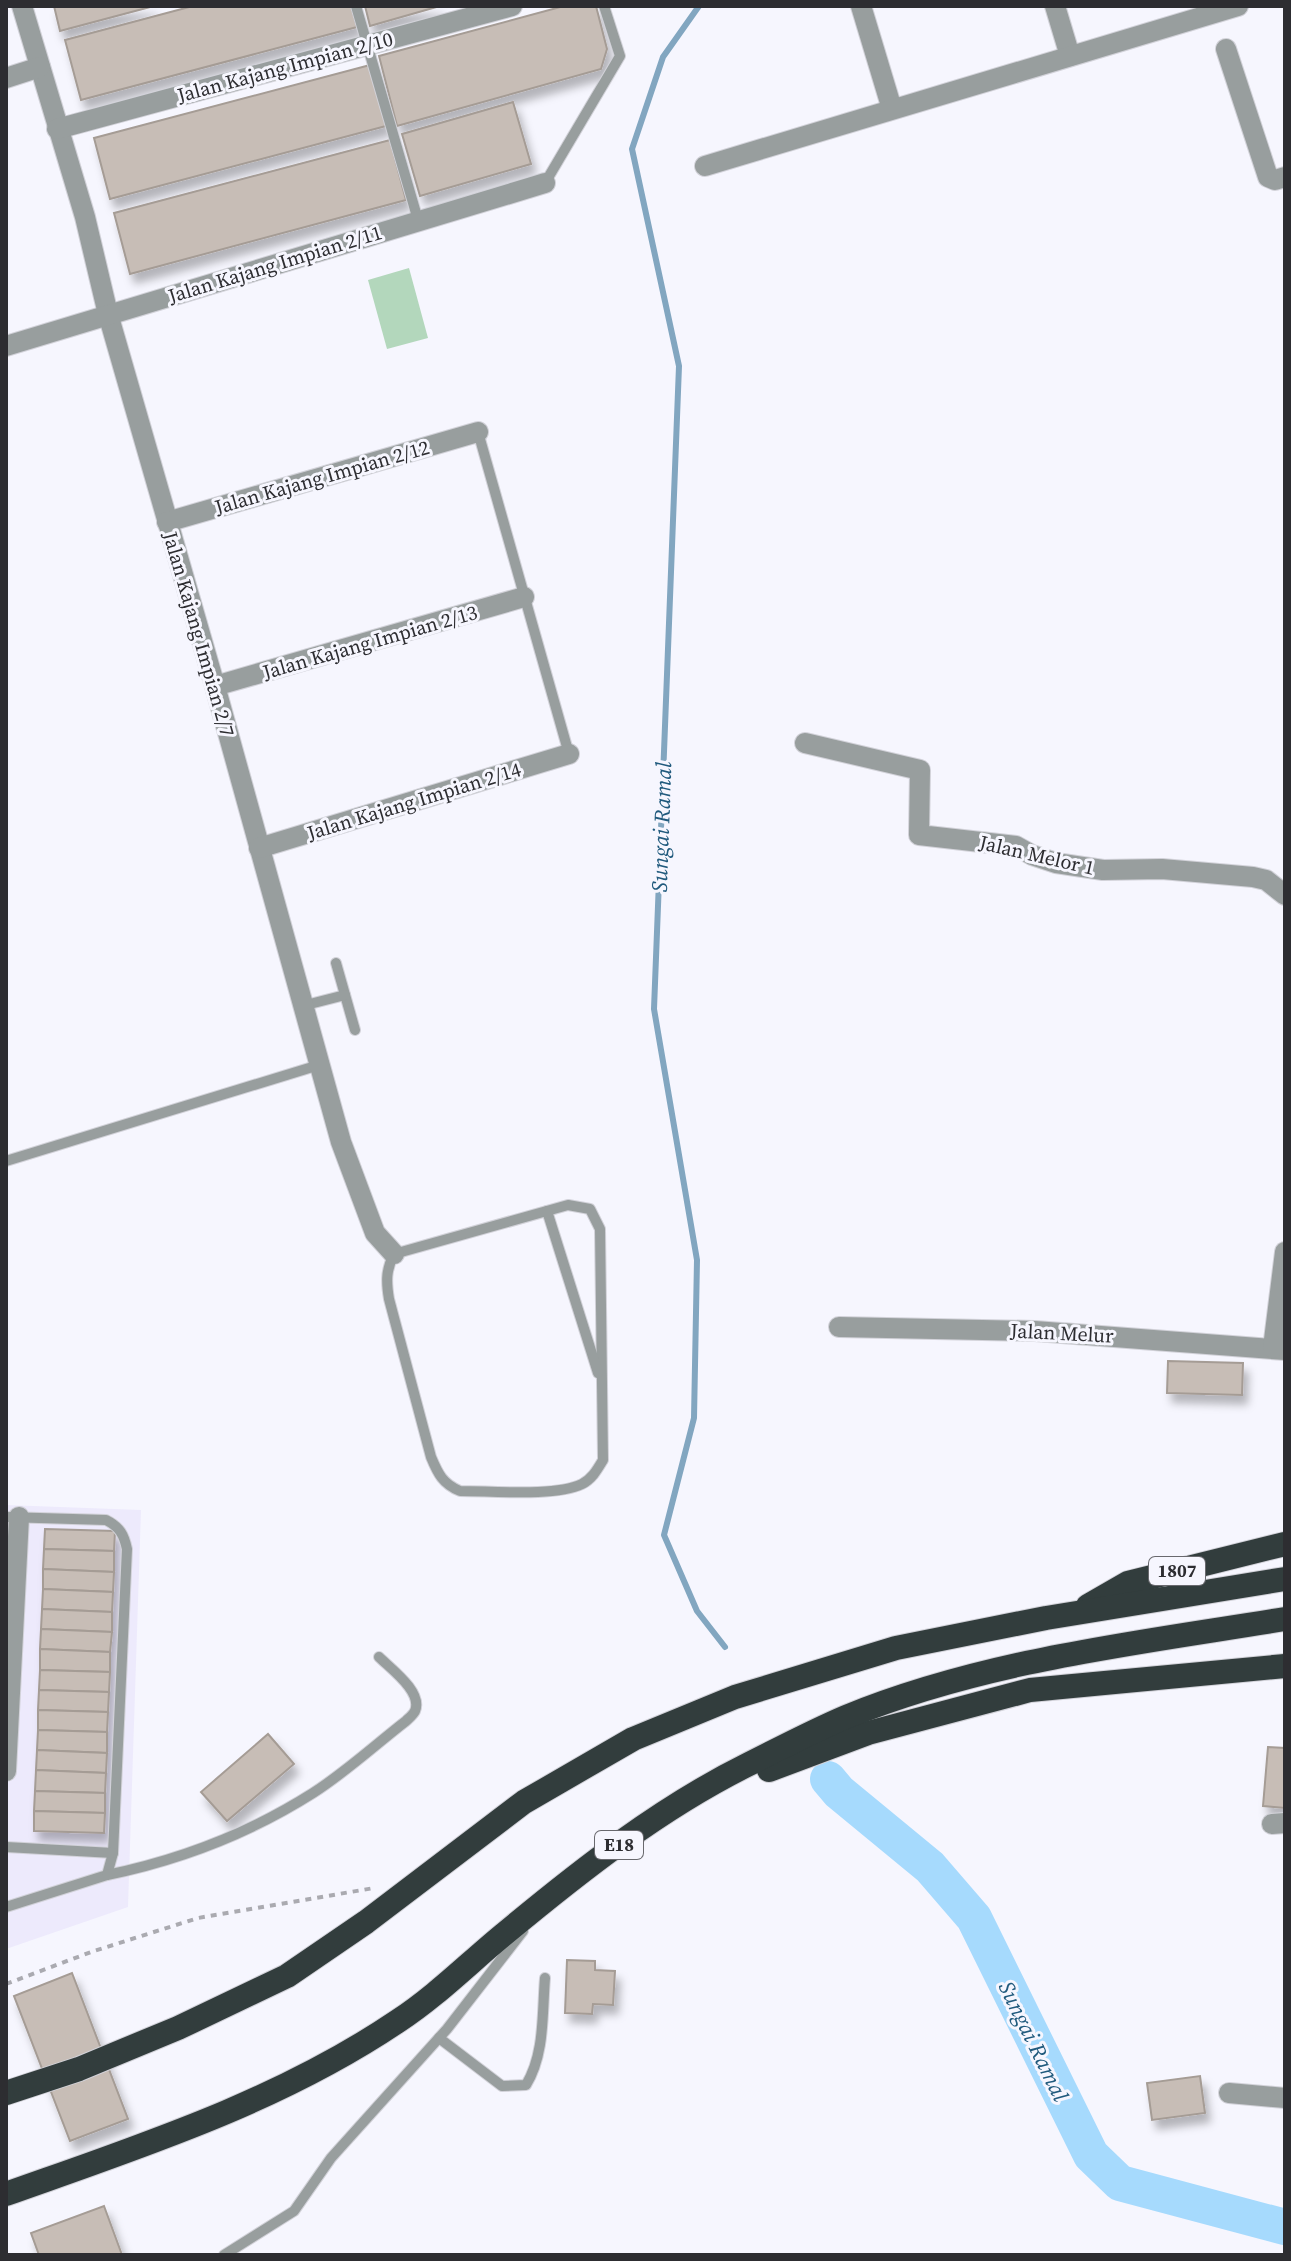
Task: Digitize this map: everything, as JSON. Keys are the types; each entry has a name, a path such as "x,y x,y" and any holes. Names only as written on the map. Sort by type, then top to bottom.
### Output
{"highway":[{"name":"1807","path":"1075,1613 1128,1583 1285,1544"},
{"path":"6,2093 79,2069 178,2028 287,1976 366,1922 524,1802 633,1739 735,1697 896,1648 1075,1613 1285,1579"},
{"name":"E18","path":"6,2194 198,2125 297,2080 399,2021 548,1897 649,1822 745,1766 846,1717 957,1680 1076,1652 1285,1619"},
{"path":"649,1822 768,1770 868,1733 1030,1690 1285,1666"}],"street":[{"name":"Jalan Kajang Impian 2/7","path":"22,6 85,217 108,314 341,1142 375,1233 394,1254"},
{"name":"Jalan Kajang Impian 2/10","path":"57,129 512,6"},
{"path":"861,6 892,109"},
{"path":"1055,6 1070,56"},
{"path":"705,166 1238,6"},
{"path":"1226,49 1268,177 1275,180 1285,177"},
{"path":"6,78 40,67"},
{"name":"Jalan Kajang Impian 2/11","path":"6,346 545,183"},
{"name":"Jalan Kajang Impian 2/12","path":"167,522 478,432"},
{"name":"Jalan Kajang Impian 2/13","path":"215,686 524,597"},
{"name":"Jalan Melor 1","path":"805,743 920,770 919,835 1016,846 1056,863 1103,870 1162,869 1253,877 1276,886 1285,895"},
{"name":"Jalan Kajang Impian 2/14","path":"259,848 569,754"},
{"path":"1279,1349 1285,1252"},
{"name":"Jalan Melur","path":"839,1327 1035,1331 1279,1349"},
{"path":"6,1771 12,1517"},
{"path":"1229,2093 1285,2098"}],"lane":[{"path":"356,6 418,220"},
{"path":"545,183 620,56 604,6"},
{"path":"478,432 569,754"},
{"path":"336,963 355,1030"},
{"path":"302,1006 345,995"},
{"path":"6,1161 319,1065"},
{"path":"580,1205 590,1209 600,1229 603,1460 596,1473 584,1483 564,1490 460,1491 447,1486 431,1457 385,1280 394,1254 547,1211 580,1205"},
{"path":"547,1211 601,1383"},
{"path":"12,1517 106,1520 117,1526 124,1536 127,1549 113,1853 107,1875"},
{"path":"6,1907 107,1875 151,1866 208,1846 267,1820 315,1792 406,1721 415,1710 416,1699 410,1689 379,1657"},
{"path":"6,1847 113,1853"},
{"path":"224,2255 294,2211 331,2158 439,2038 548,1897"},
{"path":"439,2038 502,2086 526,2085 535,2070 540,2042 545,1978"}],"path":[{"path":"6,1984 91,1952 198,1918 378,1887"}],"shaded area":[{"path":"6,1505 141,1510 128,1907 6,1949"}],"green space":[{"path":"409,268 428,338 387,349 368,280"}],"building":[{"path":"54,6 154,6 60,31"},
{"path":"193,6 351,6 357,27 81,100 65,40"},
{"path":"365,6 440,6 370,26"},
{"path":"564,6 596,6 607,49 601,69 397,126 379,56"},
{"path":"370,65 386,126 110,199 94,138"},
{"path":"513,102 531,164 420,196 402,134"},
{"path":"390,140 406,200 130,274 114,213"},
{"path":"1168,1361 1243,1363 1242,1395 1167,1393"},
{"path":"45,1529 115,1531 114,1551 44,1549"},
{"path":"44,1549 114,1551 114,1572 43,1569"},
{"path":"43,1569 114,1572 113,1592 43,1589"},
{"path":"43,1589 113,1592 112,1612 42,1609"},
{"path":"42,1609 112,1612 112,1632 41,1629"},
{"path":"41,1629 112,1632 110,1652 40,1649"},
{"path":"40,1649 110,1652 110,1672 40,1670"},
{"path":"40,1670 110,1672 109,1692 39,1690"},
{"path":"39,1690 109,1692 108,1712 38,1710"},
{"path":"38,1710 108,1712 107,1732 38,1730"},
{"path":"38,1730 107,1732 107,1753 37,1750"},
{"path":"268,1734 294,1764 227,1821 201,1792"},
{"path":"1268,1747 1285,1748 1285,1808 1263,1806"},
{"path":"37,1750 107,1753 106,1773 36,1770"},
{"path":"36,1770 106,1773 105,1793 35,1791"},
{"path":"35,1791 105,1793 105,1813 34,1811"},
{"path":"34,1811 105,1813 104,1833 34,1831"},
{"path":"567,1960 595,1961 595,1970 615,1971 613,2005 593,2004 592,2014 565,2013"},
{"path":"72,1973 128,2119 70,2141 14,1996"},
{"path":"1200,2076 1205,2113 1152,2120 1147,2083"},
{"path":"104,2206 122,2255 39,2255 31,2233"}],"waterway":[{"name":"Sungai Ramal","path":"699,6 663,57 632,149 679,366 654,1009 697,1260 694,1418 664,1535 697,1611 725,1647"},
{"name":"Sungai Ramal","path":"828,1779 839,1792 930,1867 974,1918 1091,2155 1120,2183 1285,2227"}]}
